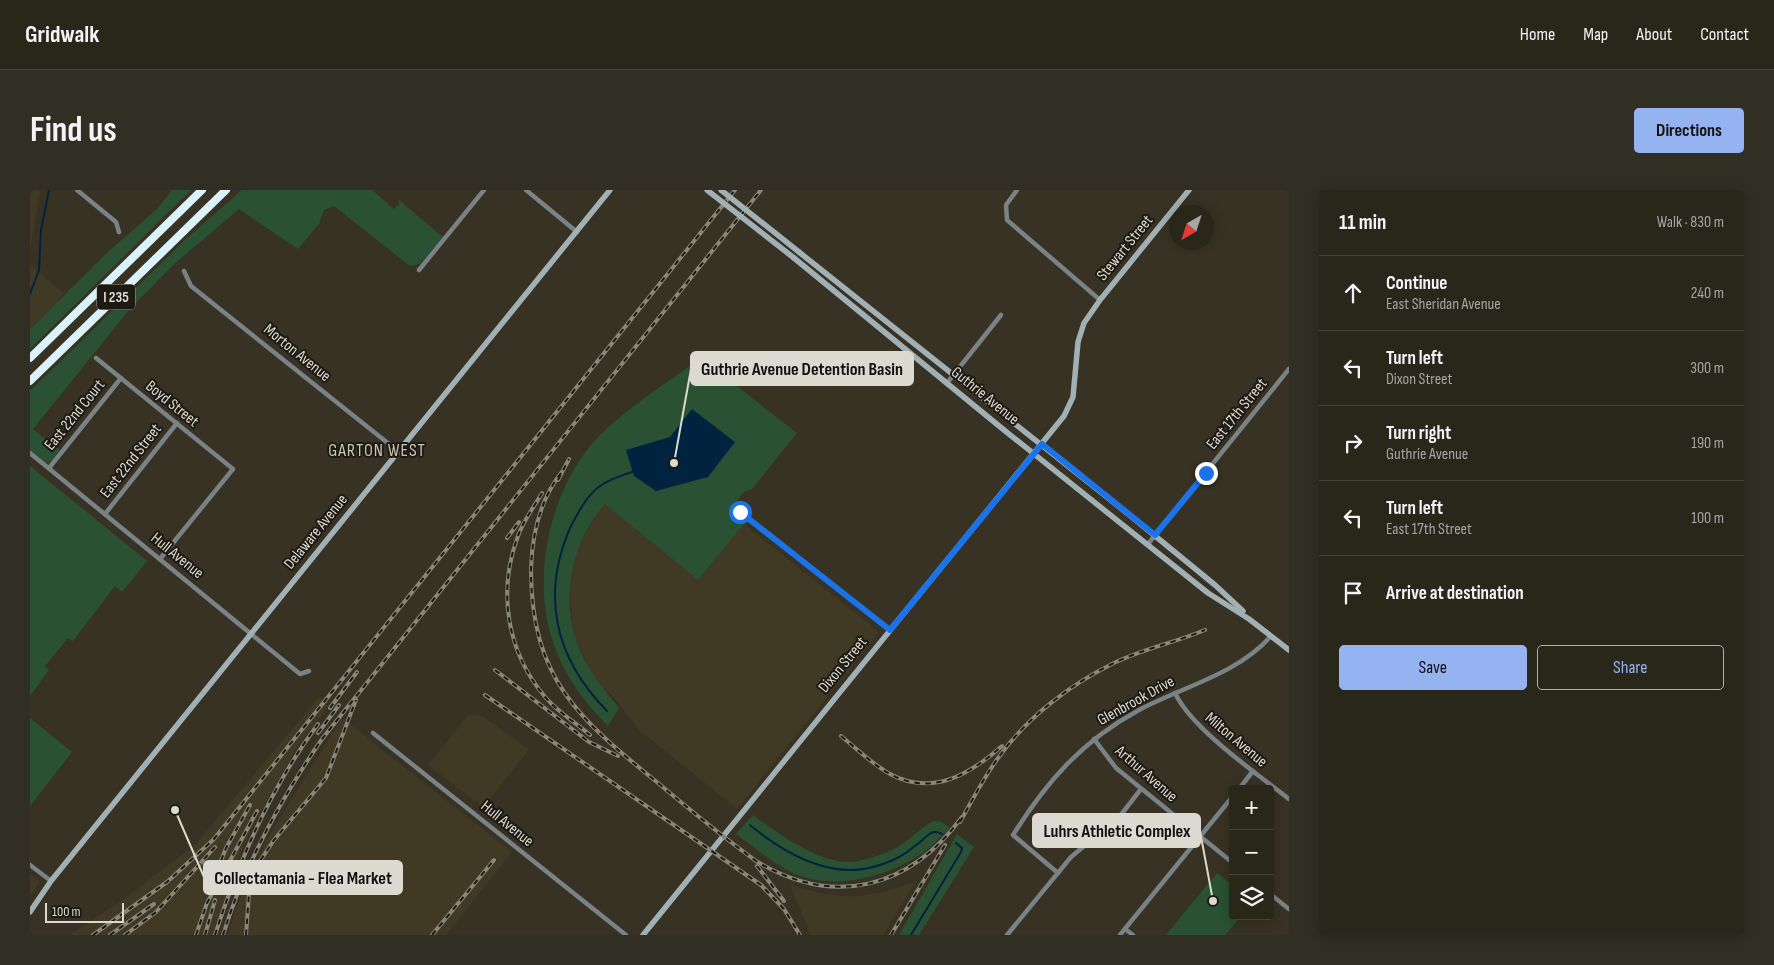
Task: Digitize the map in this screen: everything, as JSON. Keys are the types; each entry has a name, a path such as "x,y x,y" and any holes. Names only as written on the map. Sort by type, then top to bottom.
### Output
{"highway":[{"name":"I 235","path":"30,358 201,190"},
{"name":"I 235","path":"30,382 226,190"},
{"path":"203,212 232,190"}],"main road":[{"name":"Delaware Avenue","path":"30,912 51,881 610,190"},
{"name":"Guthrie Avenue","path":"707,190 794,258 1208,593 1249,619 1289,650"},
{"name":"Guthrie Avenue","path":"721,190 1155,535 1215,585 1249,619"},
{"name":"Stewart Street","path":"1100,300 1189,190"},
{"name":"Dixon Street","path":"643,935 1064,416 1073,396 1078,342 1084,322 1100,300"},
{"name":"Delaware Avenue","path":"30,904 43,892"}],"street":[{"path":"76,190 116,222 120,232"},
{"path":"419,270 484,190"},
{"path":"526,190 577,232"},
{"path":"1016,190 1006,205 1005,213 1011,224 1100,300"},
{"name":"Morton Avenue","path":"184,271 192,286 398,452"},
{"path":"947,383 1001,315"},
{"name":"Boyd Street","path":"96,358 233,469 160,559"},
{"name":"East 17th Street","path":"1148,544 1289,369"},
{"name":"East 22nd Court","path":"49,468 121,378"},
{"name":"East 22nd Street","path":"105,514 177,423"},
{"name":"Hull Avenue","path":"30,453 300,674 309,671"},
{"path":"740,512 890,630"},
{"name":"Glenbrook Drive","path":"1058,873 1013,835 1051,779 1094,739 1140,710 1252,656 1271,636"},
{"name":"Milton Avenue","path":"1176,693 1180,704 1194,721 1289,799"},
{"name":"Hull Avenue","path":"373,733 626,935"},
{"name":"Arthur Avenue","path":"1094,739 1110,761 1141,789 1229,860"},
{"path":"1241,785 1253,771"},
{"path":"1007,935 1081,847 1120,816 1141,789"},
{"path":"1120,935 1229,801"},
{"path":"30,865 51,881"},
{"path":"1274,897 1289,909"},
{"path":"1125,929 1133,935"}],"shaded area":[{"path":"30,190 40,190 30,250"},
{"path":"30,264 64,294 30,329"},
{"path":"605,504 698,580 744,524 879,632 737,809 639,730 591,671 576,640 572,623 570,590 574,563 579,546 591,523"},
{"path":"319,697 329,706 299,744 251,829 236,865 215,935 70,935 128,896 195,845"},
{"path":"469,714 483,716 529,750 483,807 428,765"},
{"path":"342,718 512,852 446,935 228,935 236,908 264,844"},
{"path":"30,874 40,882 30,895"},
{"path":"915,882 883,935 811,935 790,885 820,893 852,897 884,892"}],"green space":[{"path":"172,190 191,190 30,349 30,329 109,251 157,209"},
{"path":"242,190 372,190 394,209 399,204 399,200 443,237 420,264 410,266 334,206 324,210 319,224 298,249 239,209 172,266 129,310 33,429 60,450 50,462 46,463 30,450 30,391 186,239"},
{"path":"701,358 797,433 752,489 744,492 728,512 744,524 698,580 605,504 594,518 578,551 573,569 570,605 576,640 584,659 594,676 619,708 608,726 591,708 570,679 554,645 547,620 544,594 544,567 554,514 576,466 602,433 658,388"},
{"path":"30,466 147,561 122,592 115,586 73,641 68,638 45,666 49,670 30,696"},
{"path":"30,718 72,752 30,806"},
{"path":"753,815 784,837 809,851 844,862 875,857 892,850 933,821 942,822 950,828 931,846 904,864 874,876 841,881 824,881 793,873 771,860 736,834"},
{"path":"957,834 974,847 919,935 899,935"},
{"path":"1217,873 1229,883 1229,920 1238,920 1225,935 1166,935"}],"water":[{"path":"692,409 735,442 708,477 656,491 634,476 626,450 670,437"}],"waterway":[{"path":"30,294 39,270 41,230 49,190"},
{"path":"607,711 589,691 575,669 565,647 558,624 555,601 556,577 571,526 588,497 607,482 635,471"},
{"path":"750,825 778,846 794,855 810,862 845,870 880,865 904,854 931,833 942,834"},
{"path":"911,935 961,852 962,848 956,843"}],"railway":[{"path":"93,935 167,882 214,839 735,190"},
{"path":"223,935 242,883 265,833 292,785 322,739 761,190"},
{"path":"558,480 569,459"},
{"path":"561,473 543,507 533,544 531,569 533,607 540,640 550,668 565,693 583,716 630,760 706,823 756,861 785,876 814,884 841,887 868,884 894,875 918,861 941,841 962,817"},
{"path":"542,493 523,525 512,557 507,600 514,642 522,662 546,698 590,735"},
{"path":"507,538 519,522"},
{"path":"960,822 984,779 1001,754 1024,727 1051,703 1096,672 1112,664 1205,630"},
{"path":"495,670 589,742 618,756"},
{"path":"330,708 357,672"},
{"path":"485,695 761,885 784,909 800,935"},
{"path":"246,935 249,893 258,864 274,840 326,778 356,700"},
{"path":"318,733 339,705"},
{"path":"215,935 224,907 258,825 285,773 318,724"},
{"path":"841,736 883,770 906,781 921,783 936,783 964,773 1002,746"},
{"path":"213,881 226,848 250,805"},
{"path":"196,935 207,903 257,811"},
{"path":"891,935 945,845"},
{"path":"125,935 156,912 215,847"},
{"path":"432,935 494,860"},
{"path":"757,866 784,901"},
{"path":"205,935 215,900"},
{"path":"110,935 154,904"}],"place":[{"name":"Guthrie Avenue Detention Basin","path":"674,463"},
{"name":"Collectamania - Flea Market","path":"175,810"},
{"name":"Luhrs Athletic Complex","path":"1213,901"}],"district":[{"name":"GARTON WEST","path":"377,450"}],"route":[{"path":"740,512 890,630 1042,444 1155,535 1206,473"}]}
